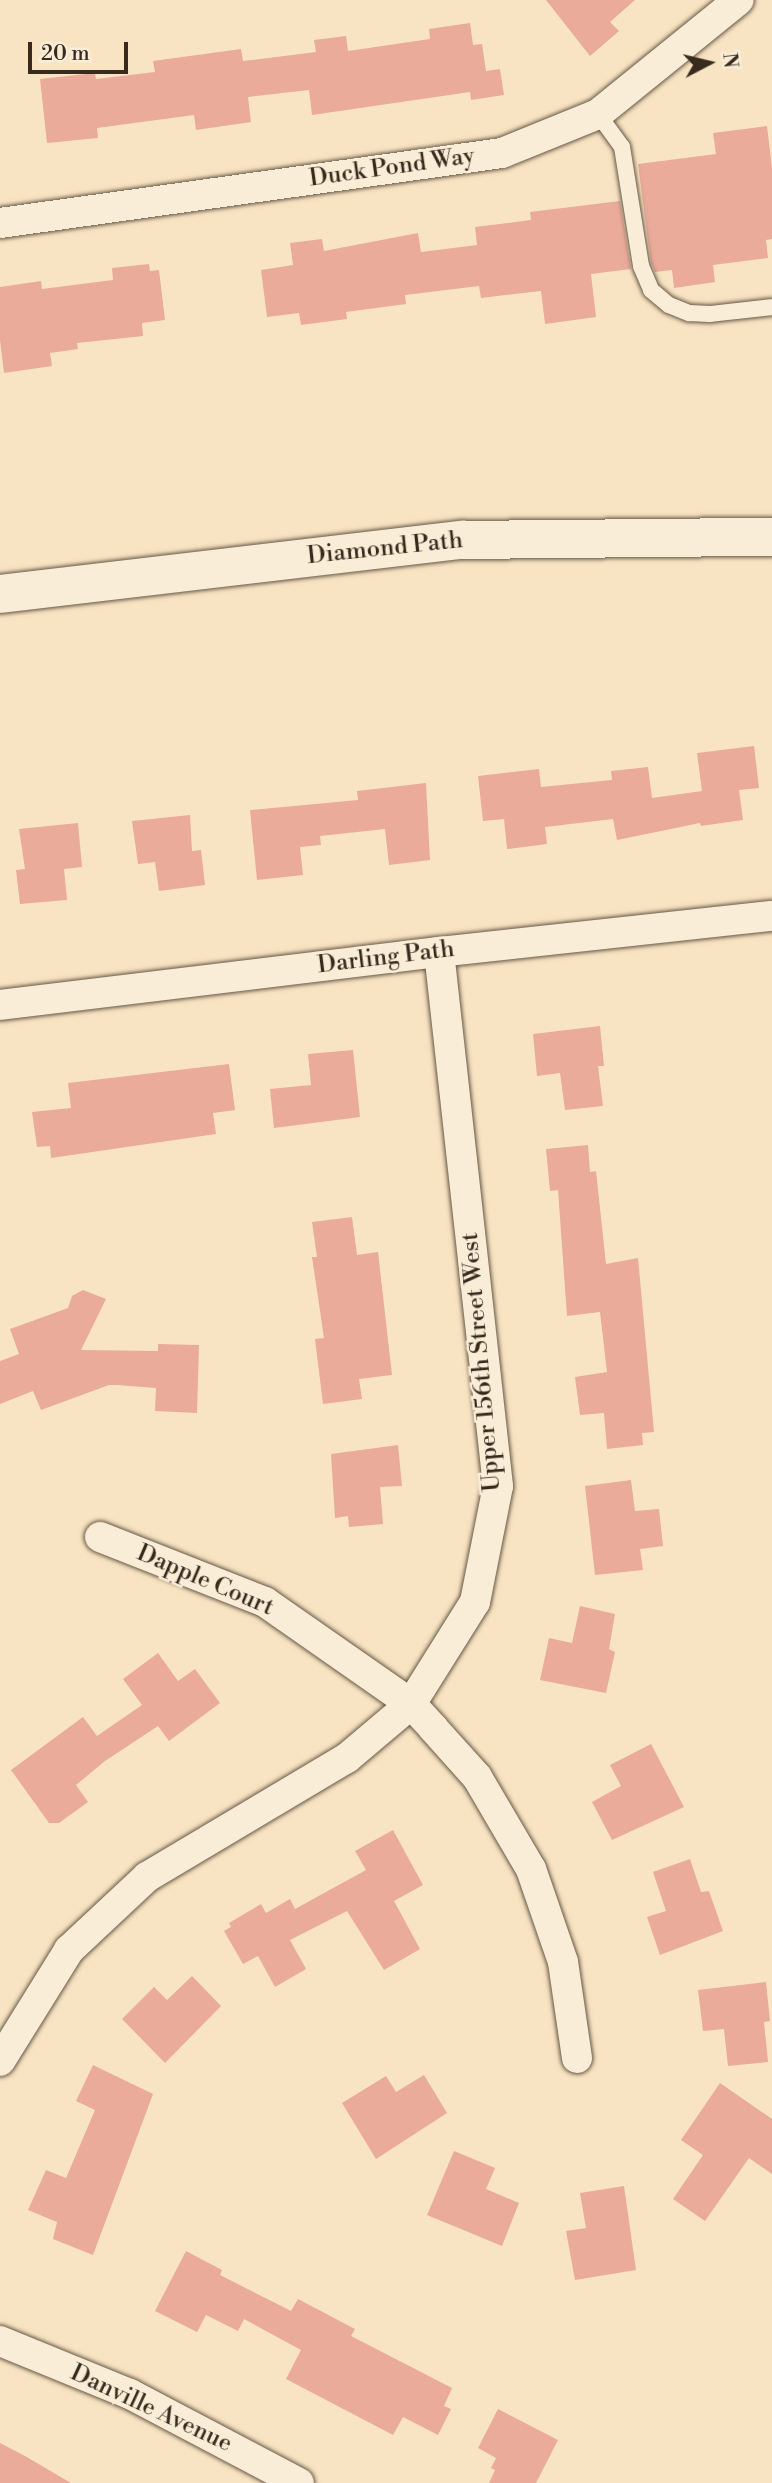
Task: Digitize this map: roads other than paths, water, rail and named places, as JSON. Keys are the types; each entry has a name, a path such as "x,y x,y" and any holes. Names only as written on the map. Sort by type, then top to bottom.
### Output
{"street":[{"name":"Duck Pond Way","path":"0,223 502,153 598,114 739,0"},
{"name":"Diamond Path","path":"0,594 463,540 772,537"},
{"name":"Darling Path","path":"0,1005 439,951 772,916"},
{"name":"Upper 156th Street West","path":"0,2061 69,1950 147,1877 347,1758 411,1704 475,1602 498,1486 439,951"},
{"name":"Dapple Court","path":"100,1536 265,1602 411,1704 477,1777 531,1869 563,1962 578,2058"},
{"name":"Danville Avenue","path":"0,2341 130,2394 282,2479"}],"lane":[{"path":"598,114 622,147 641,266 651,290 669,305 689,313 710,314 772,307"}]}
